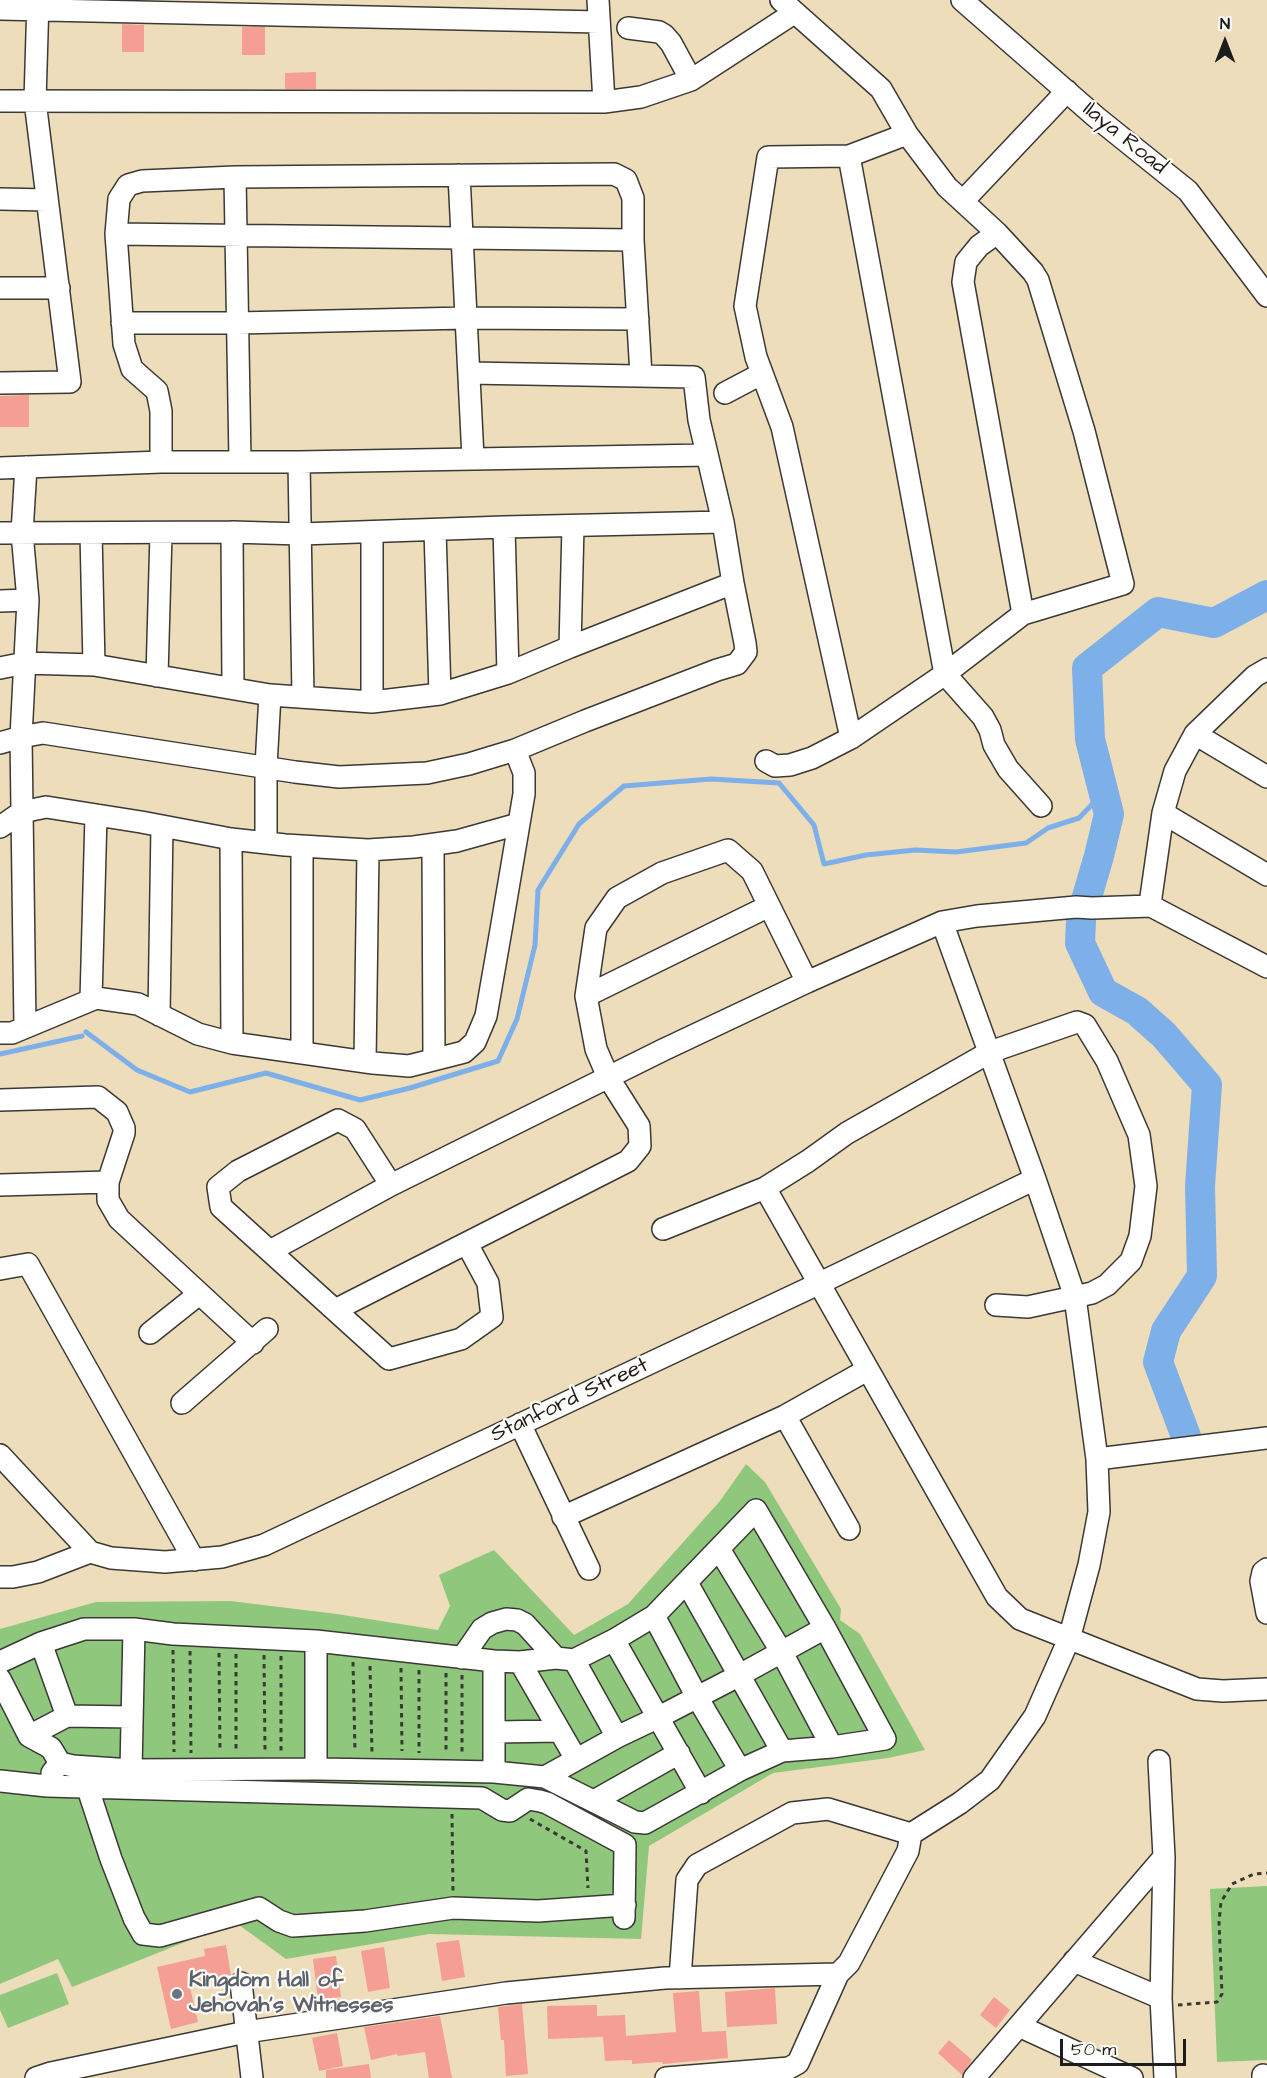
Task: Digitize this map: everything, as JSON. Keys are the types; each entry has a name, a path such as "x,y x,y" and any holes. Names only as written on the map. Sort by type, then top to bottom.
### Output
{"street":[{"path":"598,0 604,102"},
{"name":"Ilaya Road","path":"962,0 1188,191 1267,296"},
{"path":"0,9 38,5 599,22"},
{"path":"0,384 70,382 35,101 38,5"},
{"path":"0,101 604,102 641,97 691,80 788,6 881,89 907,134 947,187 1025,261 1038,280 1084,431 1123,584 1023,614 945,674 851,738 802,763 775,766 766,760"},
{"path":"628,28 659,32 664,35 671,43 691,80"},
{"path":"963,201 1067,91"},
{"path":"851,738 782,427 761,374 745,306 766,160 772,156 849,156 907,134"},
{"path":"849,156 945,674 983,717 990,730 994,746 1008,769 1041,806"},
{"path":"161,462 161,411 157,392 132,369 124,344 122,323 116,234 119,199 128,185 142,181 235,177 614,174 626,180 633,198 633,240 641,375"},
{"path":"459,175 473,458"},
{"path":"235,177 240,460"},
{"path":"0,199 47,200"},
{"path":"997,233 979,246 966,262 963,282 1023,614"},
{"path":"116,234 633,240"},
{"path":"0,288 59,288"},
{"path":"122,323 466,318 638,319"},
{"path":"0,743 43,733 339,777 427,773 469,764 515,750 618,708 737,664 746,652 723,522 699,420 694,377 469,372"},
{"path":"725,393 761,374"},
{"path":"0,468 240,460 299,462 707,455"},
{"path":"299,462 303,697"},
{"path":"25,1027 21,737 28,600 22,533 26,467"},
{"path":"0,533 301,534 723,522"},
{"path":"570,647 573,526"},
{"path":"504,527 508,673"},
{"path":"435,530 440,694"},
{"path":"232,532 233,688"},
{"path":"372,532 372,702"},
{"path":"91,533 94,665"},
{"path":"157,676 161,533"},
{"path":"0,668 25,663 94,665 270,695 372,702 440,694 508,673 733,583"},
{"path":"0,601 28,600"},
{"path":"1151,906 1163,813 1175,771 1195,734 1263,676"},
{"path":"266,842 266,766 270,695"},
{"path":"1195,734 1267,777"},
{"path":"0,1033 12,1033 96,998 138,1004 198,1034 232,1043 409,1066 464,1052 475,1042 486,1016 524,794 524,773 515,750"},
{"path":"0,827 22,812 46,807 231,839 368,850 433,845 480,836 518,824"},
{"path":"1163,813 1267,875"},
{"path":"91,1000 96,815"},
{"path":"159,1015 162,826"},
{"path":"231,839 232,1043"},
{"path":"433,845 434,1059"},
{"path":"302,846 302,1052"},
{"path":"365,1062 368,850"},
{"path":"334,1310 628,1161 640,1146 639,1126 608,1077 596,1049 586,996 596,928 617,898 662,873 728,850 752,871 807,982"},
{"path":"586,996 769,906"},
{"path":"270,1251 391,1185 608,1077 807,982 942,922 1076,907 1151,906 1267,967"},
{"path":"666,2078 793,2066 798,2063 837,1974 849,1963 908,1851 911,1834 960,1803 990,1780 1035,1716 1069,1639 1089,1565 1098,1512 1097,1460 1075,1297 942,922"},
{"path":"663,1229 765,1188 847,1133 990,1053 1077,1022 1085,1025 1107,1061 1139,1135 1146,1186 1140,1236 1131,1261 1107,1285 1092,1293 1028,1307 996,1305"},
{"path":"0,1100 98,1097 117,1112 124,1128 108,1182 108,1200 119,1219 199,1294 260,1336 182,1402"},
{"path":"391,1185 355,1129 338,1120 238,1171 218,1187 221,1207 389,1359 461,1340 492,1317 488,1283 467,1244"},
{"name":"Stanford Street","path":"90,1552 111,1558 165,1562 222,1557 264,1545 1035,1179"},
{"path":"0,1185 108,1182"},
{"path":"765,1188 997,1597 1020,1619 1197,1689 1223,1691 1267,1689"},
{"path":"0,1269 28,1264 194,1560"},
{"path":"150,1333 199,1294"},
{"path":"563,1517 785,1416 867,1370"},
{"path":"785,1416 849,1529"},
{"path":"520,1424 589,1569"},
{"path":"1097,1460 1267,1438"},
{"path":"0,1455 90,1552 38,1572 0,1577"},
{"path":"0,1662 41,1643 84,1629 134,1629 181,1634 316,1641 494,1661 565,1659 614,1640 654,1616 756,1510 825,1628 885,1739 832,1747 782,1751 740,1770 645,1824 635,1822 545,1777 454,1771 131,1770 73,1766 60,1763 51,1748 29,1736 0,1678"},
{"path":"719,1549 781,1651 832,1747"},
{"path":"1265,1570 1261,1581 1267,1612"},
{"path":"687,1583 782,1751"},
{"path":"654,1616 697,1697 740,1770"},
{"path":"454,1657 482,1629 492,1623 506,1619 517,1620 525,1624 565,1659 617,1737"},
{"path":"545,1777 825,1628"},
{"path":"131,1770 134,1629"},
{"path":"614,1640 701,1793"},
{"path":"316,1641 316,1769"},
{"path":"41,1643 67,1716"},
{"path":"494,1661 494,1772"},
{"path":"520,1662 576,1759"},
{"path":"29,1736 67,1716 132,1717"},
{"path":"495,1732 560,1731"},
{"path":"594,1801 679,1753"},
{"path":"1160,1761 1164,1857 1161,2002 1165,2078"},
{"path":"47,1786 60,1763"},
{"path":"0,1781 47,1786 87,1786 482,1798 502,1810 513,1809 528,1800 547,1803 626,1845 624,1912 588,1907 538,1911 453,1908 365,1921 293,1926 279,1921 259,1908 160,1936 143,1934 111,1860 87,1786"},
{"path":"680,1978 687,1880 697,1865 792,1813 828,1809 911,1834"},
{"path":"974,2078 1164,1857"},
{"path":"1074,1961 1161,2002"},
{"path":"36,2078 246,2032 506,1993 680,1978 837,1974"},
{"path":"241,1983 252,2078"},
{"path":"1019,2026 1132,2078"}],"path":[{"path":"181,1634 182,1770"},
{"path":"181,1634 182,1770"},
{"path":"228,1637 228,1769"},
{"path":"228,1637 228,1769"},
{"path":"273,1639 273,1769"},
{"path":"273,1639 273,1769"},
{"path":"362,1647 363,1769"},
{"path":"362,1647 363,1769"},
{"path":"410,1652 410,1770"},
{"path":"410,1652 410,1770"},
{"path":"454,1657 454,1771"},
{"path":"454,1657 454,1771"},
{"path":"452,1798 453,1908"},
{"path":"513,1809 586,1851 588,1907"},
{"path":"1161,2002 1217,2002 1222,1994 1219,1922 1221,1902 1232,1884 1254,1874 1267,1873"}],"green space":[{"path":"746,1464 765,1482 841,1609 840,1620 860,1634 925,1750 888,1758 773,1773 649,1846 641,1939 429,1934 286,1959 239,1925 223,1927 72,1987 58,1959 0,1984 0,1629 96,1602 230,1601 337,1614 438,1630 450,1606 439,1575 494,1550 574,1635 628,1604 720,1501"},
{"path":"1267,1886 1267,2060 1217,2062 1210,1889"},
{"path":"57,1973 69,2004 8,2028 0,2010 0,1995"}],"building":[{"path":"122,24 144,25 144,52 122,52"},
{"path":"242,27 265,27 265,55 242,55"},
{"path":"316,72 316,89 285,89 285,73"},
{"path":"29,395 29,427 0,427 0,396"},
{"path":"459,1940 465,1977 442,1981 436,1943"},
{"path":"226,1945 231,1975 189,1983 198,2022 171,2029 157,1967 205,1956 204,1949"},
{"path":"384,1947 390,1988 368,1992 361,1951"},
{"path":"336,1956 341,1997 318,2000 313,1959"},
{"path":"775,1988 777,2024 727,2027 725,1992"},
{"path":"699,1991 702,2032 726,2031 728,2058 663,2064 662,2062 632,2064 632,2060 605,2061 603,2037 548,2039 547,2006 597,2005 597,2016 625,2015 626,2036 676,2032 673,1993"},
{"path":"994,1997 1010,2010 996,2028 980,2015"},
{"path":"522,2004 528,2074 506,2076 504,2040 501,2040 498,2007"},
{"path":"440,2016 452,2078 429,2078 425,2052 398,2056 397,2054 371,2060 364,2027"},
{"path":"337,2033 343,2066 319,2071 312,2038"},
{"path":"949,2040 972,2060 962,2075 938,2053"},
{"path":"369,2064 371,2078 326,2078 326,2070"}],"waterway":[{"path":"1086,900 1109,814 1090,739 1087,668 1158,612 1214,623 1267,595"},
{"path":"86,1032 137,1070 190,1092 266,1073 360,1100 410,1088 498,1061 517,1019 535,945 538,890 579,824 624,786 711,779 779,783 814,825 824,864 866,855 915,850 956,852 1026,843 1048,828 1079,818 1103,793"},
{"path":"1081,921 1080,943 1103,992 1137,1011 1164,1035 1207,1085 1200,1186 1202,1276 1166,1331 1158,1362 1187,1439"},
{"path":"0,1054 82,1036"}],"place":[{"name":"Kingdom Hall of Jehovah's Witnesses","path":"177,1994"}]}
